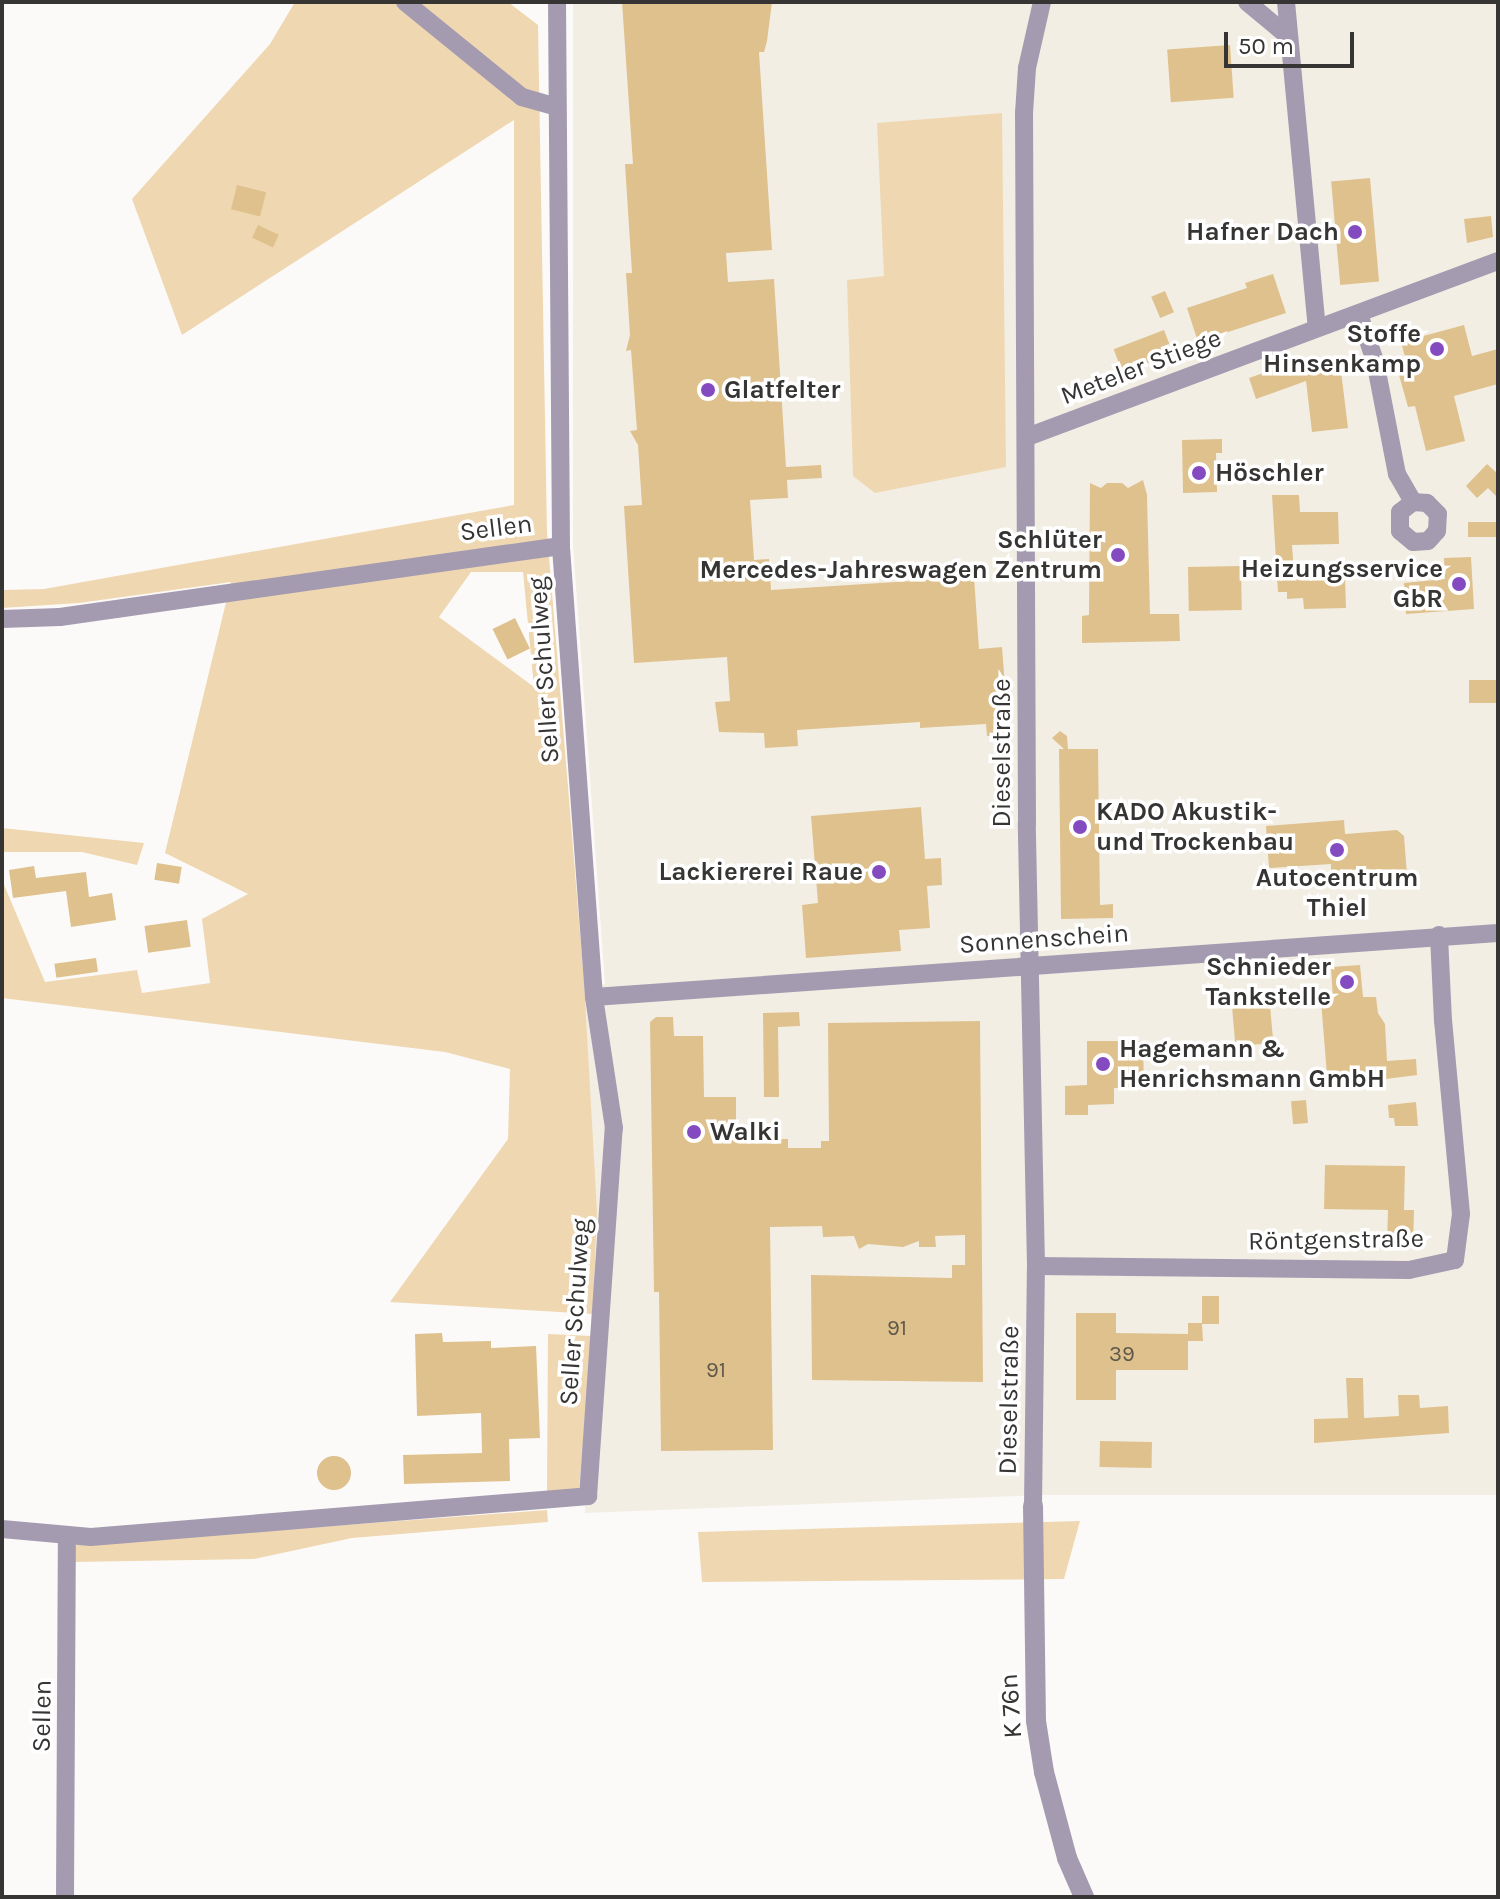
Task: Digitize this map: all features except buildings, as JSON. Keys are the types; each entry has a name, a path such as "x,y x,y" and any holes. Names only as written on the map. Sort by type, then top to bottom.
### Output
{"street":[{"path":"405,2 522,97 557,107"},
{"name":"Sellen","path":"2,619 60,617 561,546 557,2"},
{"name":"Dieselstraße","path":"1033,1506 1036,1266 1027,824 1024,113 1027,68 1042,2"},
{"path":"1247,2 1289,37"},
{"path":"1286,2 1317,327"},
{"name":"Meteler Stiege","path":"1027,437 1498,261"},
{"path":"1359,314 1375,361 1397,474 1413,502"},
{"name":"Seller Schulweg","path":"2,1529 67,1537 588,1496 614,1128 594,997 561,546"},
{"name":"Sonnenschein","path":"594,997 1498,933"},
{"name":"Röntgenstraße","path":"1036,1266 1409,1270 1455,1260 1461,1214 1439,935"},
{"name":"K 76n","path":"1033,1506 1036,1721 1044,1772 1067,1858 1084,1897"},
{"name":"Sellen","path":"65,1897 67,1537"}],"shaded area":[{"path":"295,2 508,2 538,25 547,532 584,981 597,1211 593,1314 390,1302 508,1139 510,1069 445,1052 2,998 2,880 45,982 137,970 142,993 210,983 202,919 248,894 165,853 231,582 79,603 2,608 2,590 44,589 514,505 514,120 182,335 132,199 270,44","holes":["471,572 523,572 534,687 439,617"]},
{"path":"573,2 1498,2 1498,1495 1043,1495 585,1513 597,1211 581,987 605,984 573,546"},
{"path":"1002,113 1006,467 875,493 853,476 847,280 884,276 877,123"},
{"path":"2,828 144,843 137,865 82,852 2,852"},
{"path":"548,1334 592,1336 579,1489 547,1493"},
{"path":"547,1510 548,1522 352,1538 254,1559 73,1562 75,1545"},
{"path":"1080,1521 1064,1579 702,1582 698,1532"}],"place":[{"name":"Hafner Dach","path":"1355,232"},
{"name":"Stoffe Hinsenkamp","path":"1437,349"},
{"name":"Glatfelter","path":"708,390"},
{"name":"Höschler","path":"1199,473"},
{"name":"Schlüter Mercedes-Jahreswagen Zentrum","path":"1118,555"},
{"name":"Heizungsservice GbR","path":"1459,584"},
{"name":"KADO Akustik- und Trockenbau","path":"1080,827"},
{"name":"Autocentrum Thiel","path":"1337,850"},
{"name":"Lackiererei Raue","path":"879,872"},
{"name":"Schnieder Tankstelle","path":"1347,982"},
{"name":"Hagemann & Henrichsmann GmbH","path":"1103,1064"},
{"name":"Walki","path":"694,1132"}]}
